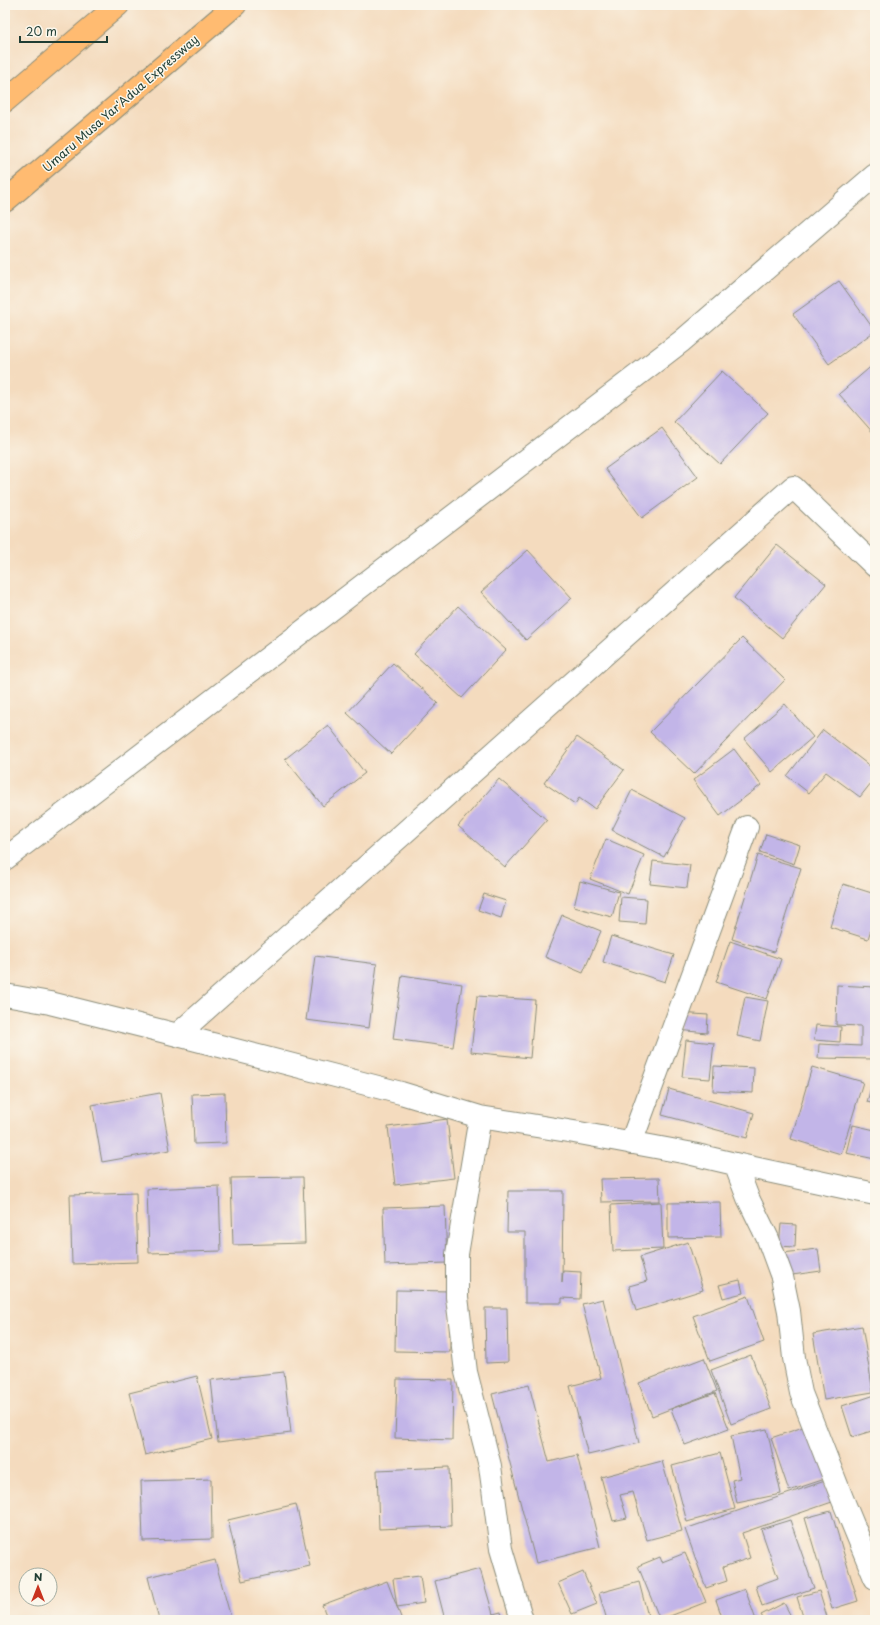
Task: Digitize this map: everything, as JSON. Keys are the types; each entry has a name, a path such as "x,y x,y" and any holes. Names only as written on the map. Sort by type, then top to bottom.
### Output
{"highway":[{"path":"5,101 118,5"},
{"name":"Umaru Musa Yar'Adua Expressway","path":"5,201 235,5"}],"street":[{"path":"5,859 682,342 875,175"},
{"path":"177,1035 793,487 875,566"},
{"path":"631,1143 747,827"},
{"path":"5,995 50,1003 177,1035 401,1093 480,1116 688,1153 875,1194"},
{"path":"480,1116 457,1254 457,1297 466,1372 490,1466 501,1549 522,1620"},
{"path":"735,1164 748,1198 768,1239 782,1277 789,1311 794,1358 801,1393 875,1578"}],"building":[{"path":"839,281 875,331 829,364 793,314"},
{"path":"875,363 875,435 839,394"},
{"path":"722,371 768,413 720,464 674,422"},
{"path":"662,428 698,477 642,518 605,469"},
{"path":"777,545 826,584 782,638 734,598"},
{"path":"528,550 572,598 526,640 481,592"},
{"path":"458,606 506,650 462,698 414,654"},
{"path":"742,638 785,680 694,774 650,732"},
{"path":"393,663 438,703 391,754 347,713"},
{"path":"785,704 813,737 772,772 744,739"},
{"path":"328,725 365,773 323,806 285,759"},
{"path":"823,730 875,770 875,778 860,797 826,772 809,793 787,776"},
{"path":"577,737 624,770 595,809 579,798 575,804 544,783"},
{"path":"734,749 761,785 720,816 693,780"},
{"path":"499,779 547,820 505,867 458,826"},
{"path":"632,790 685,818 664,857 612,830"},
{"path":"766,834 800,845 794,864 760,852"},
{"path":"606,839 644,855 628,894 590,879"},
{"path":"758,855 801,868 774,952 732,939"},
{"path":"653,861 690,865 687,888 650,884"},
{"path":"580,881 619,892 612,917 574,907"},
{"path":"843,884 875,894 875,916 868,939 830,927"},
{"path":"484,894 506,901 501,918 478,910"},
{"path":"621,897 647,899 645,924 619,922"},
{"path":"562,915 601,931 583,973 545,957"},
{"path":"611,936 674,955 665,982 603,962"},
{"path":"730,941 781,959 767,999 716,982"},
{"path":"315,956 377,964 369,1028 306,1020"},
{"path":"402,975 462,984 453,1047 393,1039"},
{"path":"837,985 875,987 875,1059 818,1058 819,1044 861,1046 861,1026 836,1025"},
{"path":"477,996 535,1000 530,1058 471,1052"},
{"path":"745,997 768,1001 760,1041 737,1036"},
{"path":"679,1013 708,1015 707,1033 678,1030"},
{"path":"816,1025 841,1027 840,1042 814,1040"},
{"path":"686,1040 714,1043 710,1079 682,1077"},
{"path":"714,1066 754,1068 753,1093 713,1091"},
{"path":"812,1067 863,1082 841,1154 791,1139"},
{"path":"873,1081 875,1081 875,1104 867,1102"},
{"path":"669,1089 754,1113 747,1138 662,1115"},
{"path":"160,1093 170,1150 102,1162 92,1105"},
{"path":"225,1093 226,1143 194,1144 192,1094"},
{"path":"447,1119 454,1178 395,1185 388,1127"},
{"path":"853,1125 875,1130 875,1159 846,1153"},
{"path":"303,1177 305,1243 233,1245 231,1178"},
{"path":"659,1178 660,1201 601,1202 600,1179"},
{"path":"219,1186 221,1251 149,1253 147,1189"},
{"path":"508,1191 563,1191 562,1283 563,1271 581,1272 580,1299 562,1298 562,1303 525,1303 525,1232 507,1232"},
{"path":"136,1193 138,1262 72,1264 70,1195"},
{"path":"661,1202 663,1249 613,1251 611,1205"},
{"path":"720,1202 721,1237 668,1238 668,1203"},
{"path":"445,1206 447,1263 385,1265 383,1208"},
{"path":"781,1224 796,1225 795,1247 779,1246"},
{"path":"688,1242 703,1290 636,1311 629,1286 647,1281 640,1257"},
{"path":"818,1249 821,1271 785,1276 782,1253"},
{"path":"740,1280 743,1293 723,1298 719,1285"},
{"path":"396,1290 450,1291 450,1352 395,1351"},
{"path":"748,1296 764,1342 710,1361 693,1316"},
{"path":"603,1299 639,1443 588,1455 570,1386 601,1378 582,1304"},
{"path":"485,1308 507,1308 508,1362 486,1363"},
{"path":"862,1326 873,1392 824,1400 813,1334"},
{"path":"751,1355 771,1409 731,1424 711,1370"},
{"path":"704,1358 717,1391 652,1416 639,1383"},
{"path":"284,1372 291,1433 218,1442 211,1380"},
{"path":"197,1376 212,1439 145,1455 129,1393"},
{"path":"397,1379 453,1380 452,1440 395,1438"},
{"path":"529,1385 549,1462 577,1455 600,1547 536,1563 492,1394"},
{"path":"715,1393 729,1429 685,1445 671,1409"},
{"path":"875,1395 875,1430 852,1437 842,1406"},
{"path":"809,1425 828,1478 789,1491 771,1438"},
{"path":"767,1429 781,1494 737,1503 732,1480 740,1478 731,1436"},
{"path":"720,1453 735,1509 687,1522 672,1466"},
{"path":"662,1461 682,1531 647,1540 633,1492 620,1495 627,1518 613,1521 601,1477"},
{"path":"449,1467 451,1526 379,1529 377,1470"},
{"path":"211,1479 212,1539 143,1541 141,1481"},
{"path":"825,1481 832,1502 742,1533 750,1558 723,1567 727,1581 706,1588 685,1529"},
{"path":"296,1504 310,1566 242,1581 228,1520"},
{"path":"831,1511 858,1601 832,1609 805,1518"},
{"path":"790,1520 814,1588 762,1606 756,1586 778,1578 761,1529"},
{"path":"685,1553 706,1602 660,1620 638,1566 660,1557 662,1562"},
{"path":"215,1560 231,1618 224,1620 159,1620 148,1577"},
{"path":"480,1569 493,1614 501,1612 503,1620 445,1620 435,1581"},
{"path":"583,1572 597,1604 572,1614 558,1583"},
{"path":"420,1576 424,1603 397,1607 393,1579"},
{"path":"387,1581 402,1620 328,1620 322,1605"},
{"path":"639,1582 649,1620 607,1620 599,1593"},
{"path":"745,1589 756,1620 723,1620 716,1600"},
{"path":"819,1591 828,1620 804,1620 797,1597"},
{"path":"784,1603 793,1620 764,1620 761,1615"}]}
